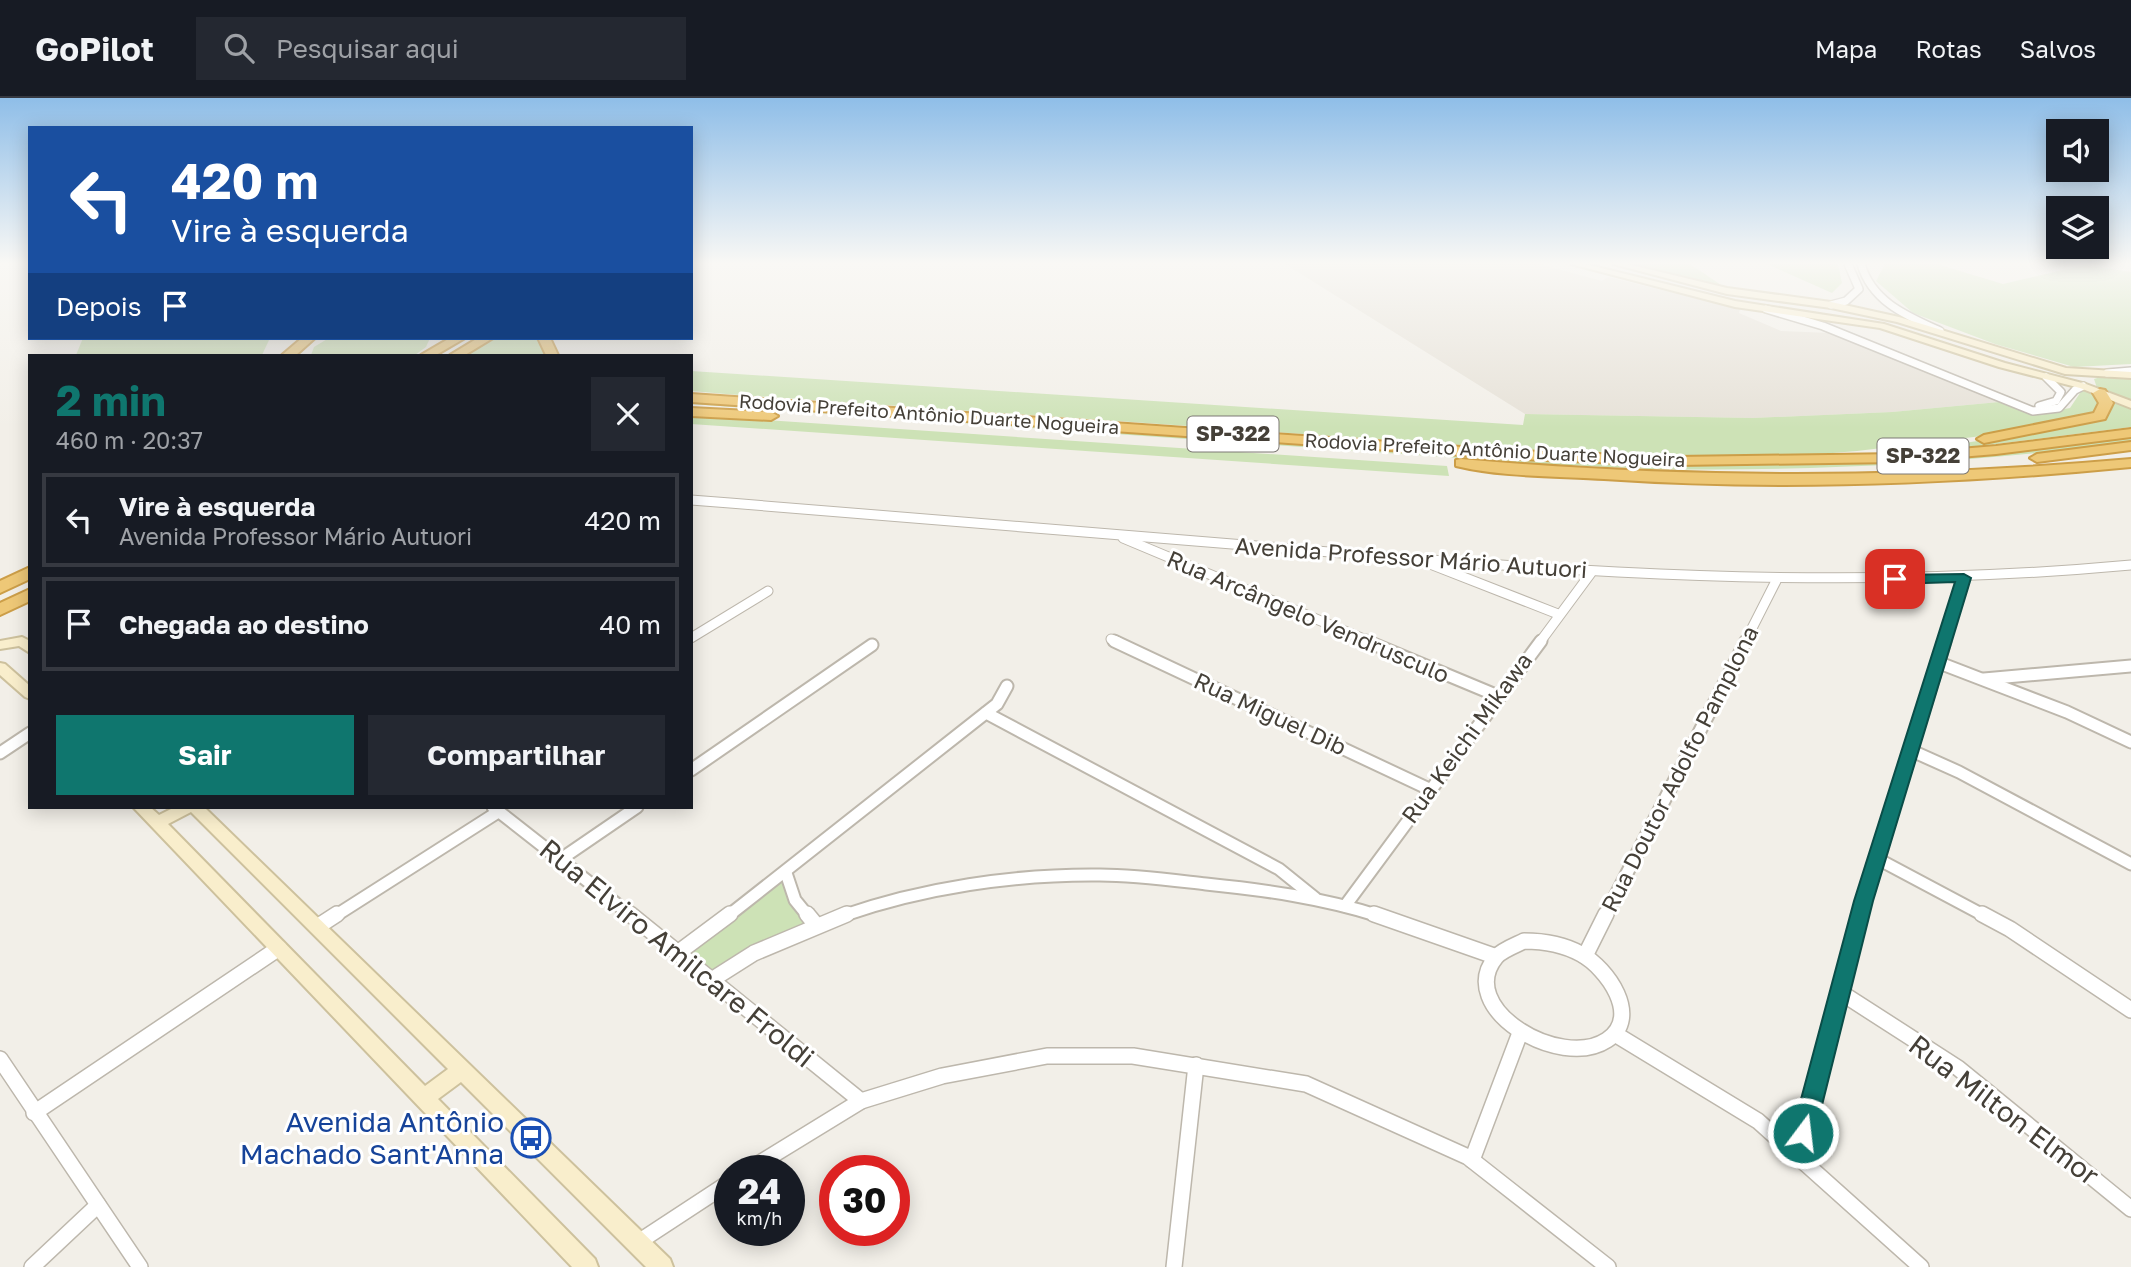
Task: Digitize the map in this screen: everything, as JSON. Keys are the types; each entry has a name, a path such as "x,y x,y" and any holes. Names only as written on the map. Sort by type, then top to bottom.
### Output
{"highway":[{"path":"289,354 307,340"},
{"path":"305,354 308,348 320,340"},
{"path":"421,354 433,340"},
{"path":"429,354 455,340"},
{"path":"458,354 483,340"},
{"path":"1714,462 1857,454 2042,430 2100,416 2105,412 2106,403 2098,392"},
{"name":"Rodovia Prefeito Antônio Duarte Nogueira","path":"693,396 1520,455 1714,462 1923,456 2131,433"},
{"name":"Rodovia Prefeito Antônio Duarte Nogueira","path":"693,409 1450,462 1661,473 1810,473 1982,464 2131,446"},
{"path":"1450,462 1620,478 1741,482 1940,479 2131,463"},
{"path":"0,588 28,573"},
{"path":"0,610 28,595"}],"street":[{"path":"1797,319 1823,326 2033,411 2056,410 2069,404 2075,390 2083,386"},
{"path":"1840,319 1881,326 2083,386 2131,405"},
{"path":"1823,326 1844,319"},
{"path":"1887,319 1942,332 2054,368 2103,374 2131,373"},
{"path":"1917,319 1942,332"},
{"path":"2015,405 2043,406 2056,401 2060,388 2046,377"},
{"name":"Avenida Professor Mário Autuori","path":"693,500 1591,573 1776,581 2047,575 2131,565"},
{"name":"Rua Arcângelo Vendrusculo","path":"1119,536 1498,696"},
{"path":"1420,560 1558,614"},
{"name":"Rua Keichi Mikawa","path":"1345,906 1558,614 1591,573"},
{"path":"1797,1156 1877,859 1964,578"},
{"name":"Rua Doutor Adolfo Pamplona","path":"1585,956 1776,581"},
{"path":"693,637 768,590"},
{"name":"Rua Miguel Dib","path":"1111,639 1429,789"},
{"path":"0,645 22,641 28,647"},
{"path":"693,768 872,645"},
{"path":"1937,662 2067,712 2131,742"},
{"path":"1981,679 2131,666"},
{"path":"0,667 24,680"},
{"path":"679,952 786,873 986,713 997,704 1007,686"},
{"path":"986,713 1279,869 1317,899"},
{"path":"0,753 28,734"},
{"path":"1910,750 1959,772 2131,864"},
{"path":"143,809 587,1267"},
{"path":"157,823 184,809"},
{"path":"197,809 662,1267"},
{"path":"317,928 496,809"},
{"name":"Rua Elviro Amilcare Froldi","path":"496,809 713,979 861,1101"},
{"path":"561,859 634,809"},
{"path":"1877,859 2010,929 2131,1010"},
{"path":"786,873 795,901 816,925"},
{"path":"713,979 743,958 816,925 939,890 1093,875 1220,884 1317,899 1493,956"},
{"path":"1524,941 1565,946 1585,956 1602,970 1618,995 1622,1020 1615,1034 1602,1045 1584,1050 1563,1050 1540,1044 1503,1019 1491,1002 1486,985 1487,970 1493,956 1506,946 1524,941"},
{"path":"34,1114 279,948"},
{"name":"Rua Milton Elmor","path":"1840,992 1958,1068 2131,1209"},
{"path":"1472,1160 1520,1033"},
{"path":"1615,1034 1758,1121 1921,1267"},
{"path":"773,1155 861,1101 942,1076 1047,1056 1133,1056 1306,1084 1472,1160 1608,1267"},
{"path":"1,1062 140,1267"},
{"path":"1174,1267 1196,1065"},
{"path":"425,1097 461,1070"},
{"path":"637,1243 714,1192"},
{"path":"32,1267 98,1205"}],"shaded area":[{"path":"1372,319 1752,319 1781,331 1830,333 1999,402 1892,412 1753,418 1525,414"}],"green space":[{"path":"1928,319 2131,319 2131,364 2074,367 1995,344"},
{"path":"82,340 269,340 262,354 76,354"},
{"path":"326,340 429,340 426,347 416,354 311,354 314,347"},
{"path":"491,340 541,340 547,354 467,354"},
{"path":"693,371 1523,425 1525,414 1753,418 1892,412 1999,402 2043,413 2070,408 2082,390 2097,395 2100,408 2092,415 1982,436 1857,451 1795,456 1674,457 1534,450 693,391"},
{"path":"2107,375 2131,377 2131,403 2097,388 2094,379"},
{"path":"693,400 1648,464 1805,465 1912,461 2131,436 2131,442 2011,456 1831,467 1711,470 1543,464 693,404"},
{"path":"2111,401 2131,407 2131,427 1980,446 1919,450 2087,424 2109,415"},
{"path":"693,415 1447,466 1449,476 693,424"},
{"path":"786,874 814,924 713,977 680,952"}],"place":[{"name":"Avenida Antônio Machado Sant'Anna","path":"531,1138"}],"route":[{"path":"1803,1133 1864,901 1964,578 1895,579"}]}
